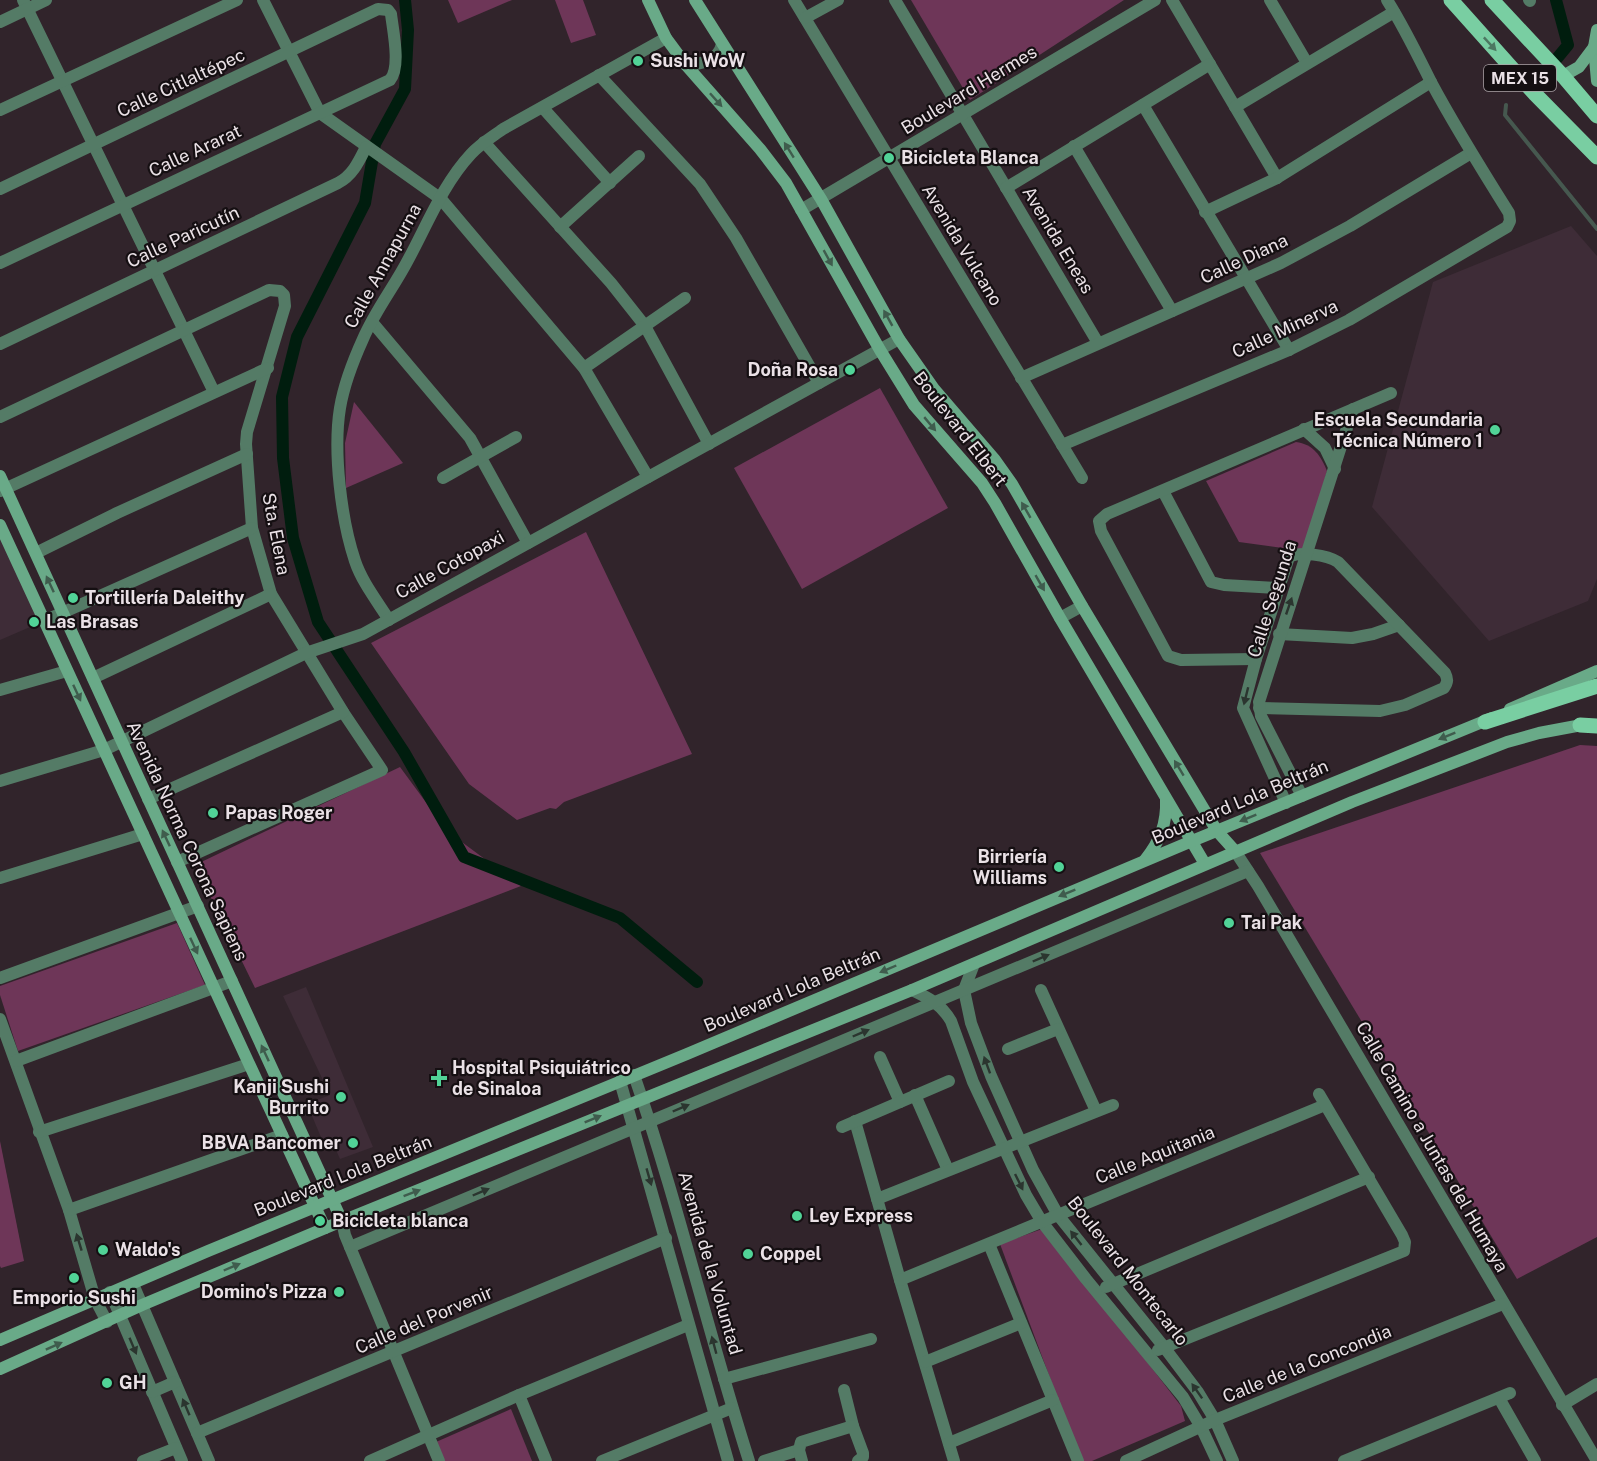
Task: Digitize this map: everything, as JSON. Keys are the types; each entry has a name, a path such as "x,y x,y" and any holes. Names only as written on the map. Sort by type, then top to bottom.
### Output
{"main road":[{"name":"MEX 15","path":"1451,0 1535,94 1597,157"},
{"name":"MEX 15","path":"1492,0 1597,116"},
{"path":"1485,722 1597,686"},
{"path":"1580,725 1597,725"}],"street":[{"path":"0,22 25,4 46,0"},
{"path":"0,110 237,0"},
{"path":"263,0 291,51 320,113 441,199 584,368 648,477"},
{"name":"Boulevard Elbert","path":"648,0 666,38 686,65 775,167 914,405 982,483 1205,864"},
{"name":"Boulevard Elbert","path":"695,0 821,200 899,339 934,389 1002,469 1217,831 1234,851"},
{"name":"Avenida Vulcano","path":"794,0 1082,478"},
{"path":"805,18 838,0"},
{"name":"Avenida Eneas","path":"895,0 1098,343"},
{"name":"Boulevard Hermes","path":"801,210 1155,0"},
{"path":"1172,0 1277,178"},
{"path":"1270,0 1307,63"},
{"path":"1387,0 1406,29 1431,82 1471,153"},
{"path":"25,4 214,392"},
{"name":"Calle Citlaltépec","path":"0,189 378,9 388,10 391,14 396,64"},
{"path":"1235,107 1394,12"},
{"path":"1597,30 1594,47 1597,81"},
{"name":"Calle Annapurna","path":"389,620 355,562 342,503 338,428 345,386 357,351 441,199 463,164 484,142 666,38"},
{"path":"686,65 710,60 719,52 722,44"},
{"path":"1563,76 1579,67 1594,47"},
{"name":"Calle Ararat","path":"0,263 390,80 395,74 396,64"},
{"path":"1006,188 1210,64"},
{"path":"599,75 700,184 736,238 819,383"},
{"path":"1205,212 1277,178 1431,82"},
{"path":"1143,105 1289,350"},
{"path":"543,108 610,183"},
{"path":"484,142 611,283 645,326 709,444"},
{"path":"1074,146 1172,311"},
{"name":"Calle Paricutín","path":"0,344 345,180 355,169 366,147"},
{"name":"Calle Minerva","path":"1062,445 1289,350 1365,311 1508,227 1509,213 1471,153"},
{"name":"Calle Diana","path":"1021,378 1246,279 1350,226 1471,153"},
{"path":"560,227 639,156"},
{"name":"Sta. Elena","path":"177,862 382,770 343,712 271,594 252,528 247,432 268,368 285,300 280,291 269,290 184,330"},
{"path":"584,368 685,298"},
{"path":"372,322 470,438 528,543"},
{"path":"0,417 184,330"},
{"name":"Calle Cotopaxi","path":"0,781 104,750 306,653 363,634 899,339"},
{"path":"3,490 268,368"},
{"path":"1256,659 1181,660 1168,656 1101,531 1099,521 1107,514 1391,393"},
{"name":"Calle Segunda","path":"1258,708 1279,634 1353,409"},
{"path":"1304,429 1325,448 1335,469"},
{"path":"443,478 516,437"},
{"path":"36,553 117,513 247,454"},
{"name":"Avenida Norma Corona Sapiens","path":"0,476 3,490 36,553 342,1221"},
{"path":"1163,491 1212,582 1224,585 1278,588"},
{"name":"Avenida Norma Corona Sapiens","path":"0,525 325,1228"},
{"path":"44,621 252,528"},
{"name":"Calle Segunda","path":"1286,803 1243,708 1287,560 1292,555 1306,555"},
{"path":"1302,796 1258,708 1380,711 1405,705 1444,688 1447,684 1445,673 1338,562 1326,557 1306,555"},
{"path":"93,678 271,594"},
{"path":"1060,618 1082,606"},
{"path":"1279,634 1352,638 1399,625"},
{"path":"0,690 67,671"},
{"name":"Boulevard Lola Beltrán","path":"0,1340 315,1206 1192,841 1485,722 1530,699 1597,671"},
{"path":"148,799 343,712"},
{"path":"0,1369 142,1305 325,1228 912,990 1363,797 1507,742 1580,725"},
{"path":"1143,863 1163,830 1167,813 1166,795"},
{"path":"0,878 143,834"},
{"name":"Calle Camino a Juntas del Humaya","path":"1234,851 1248,871 1597,1461"},
{"path":"348,1241 650,1121 1248,871"},
{"path":"0,978 198,906"},
{"path":"964,990 974,964"},
{"path":"16,1061 232,981"},
{"name":"Boulevard Montecarlo","path":"912,990 936,1002 951,1021 978,1092 1003,1148 1042,1222 1183,1397 1201,1427 1217,1461"},
{"name":"Boulevard Montecarlo","path":"964,990 967,1010 976,1037 1033,1170 1058,1215 1198,1392 1215,1420 1233,1461"},
{"path":"1041,990 1096,1111"},
{"path":"0,1019 69,1210 95,1299 107,1322"},
{"path":"1008,1049 1058,1029"},
{"path":"960,1047 976,1037"},
{"path":"880,1057 900,1102"},
{"path":"39,1132 249,1064"},
{"name":"Avenida de la Voluntad","path":"634,1075 676,1204 732,1408 749,1461"},
{"name":"Avenida de la Voluntad","path":"620,1081 635,1127 688,1325 728,1461"},
{"path":"842,1127 949,1081"},
{"path":"915,1095 948,1170"},
{"name":"Calle Aquitania","path":"900,1280 1042,1222 1322,1099 1369,1177"},
{"path":"877,1199 1113,1105"},
{"path":"855,1121 954,1461"},
{"path":"69,1210 282,1135"},
{"path":"1097,1291 1369,1177 1405,1242 1404,1251 1149,1354"},
{"path":"342,1221 348,1241 439,1461"},
{"path":"325,1228 348,1241"},
{"name":"Calle del Porvenir","path":"197,1433 666,1238"},
{"path":"989,1244 1077,1461"},
{"path":"133,1284 209,1461"},
{"path":"110,1292 182,1461"},
{"name":"Calle de la Concondia","path":"1126,1461 1215,1420 1503,1304"},
{"path":"925,1362 1021,1323"},
{"path":"370,1461 519,1395 688,1325"},
{"path":"724,1379 871,1339"},
{"path":"152,1392 175,1382"},
{"path":"1562,1405 1597,1384"},
{"path":"844,1390 863,1453 863,1457 858,1461"},
{"path":"519,1395 546,1461"},
{"path":"1344,1461 1504,1396 1535,1461"},
{"path":"949,1443 1053,1400"},
{"path":"602,1461 732,1408"},
{"path":"769,1460 801,1455 800,1445 804,1440 853,1425"},
{"path":"143,1461 176,1448"}],"shaded area":[{"path":"448,0 512,0 458,23"},
{"path":"555,0 583,0 596,35 571,43"},
{"path":"911,0 1124,0 970,100"},
{"name":"Escuela Secundaria Técnica Número 1","path":"1571,226 1597,256 1597,579 1588,601 1489,641 1372,507 1433,282"},
{"path":"880,388 948,508 802,589 734,468"},
{"path":"354,402 403,463 346,488 345,443"},
{"path":"1296,442 1312,448 1322,460 1327,471 1305,551 1239,542 1206,481"},
{"path":"0,524 44,621 0,640"},
{"path":"586,532 692,754 564,802 556,809 550,808 517,820 469,784 371,643"},
{"path":"1580,745 1597,746 1597,1237 1517,1279 1260,853"},
{"path":"400,767 447,831 521,886 255,988 195,865"},
{"path":"177,923 205,985 18,1051 0,995 0,986"},
{"path":"306,987 373,1147 340,1159 331,1139 323,1142 307,1104 330,1095 283,996"},
{"path":"0,1141 24,1261 1,1268 0,1266"},
{"path":"1042,1229 1181,1406 1185,1421 1092,1461 1081,1461 1000,1244"},
{"path":"511,1409 532,1461 444,1461 436,1442"}],"waterway":[{"path":"405,0 408,30 405,89 375,144 365,203 297,337 282,397 283,458 293,538 318,622 404,752 464,857 620,918 697,982"},
{"path":"1554,62 1568,45 1556,0"},
{"path":"1506,105 1505,115 1597,229"}],"place":[{"name":"Sushi WoW","path":"638,61"},
{"name":"Bicicleta Blanca","path":"889,158"},
{"name":"Doña Rosa","path":"850,370"},
{"name":"Escuela Secundaria Técnica Número 1","path":"1495,430"},
{"name":"Tortillería Daleithy","path":"73,598"},
{"name":"Las Brasas","path":"34,622"},
{"name":"Papas Roger","path":"213,813"},
{"name":"Birriería Williams","path":"1059,867"},
{"name":"Tai Pak","path":"1229,923"},
{"name":"Hospital Psiquiátrico de Sinaloa","path":"439,1078"},
{"name":"Kanji Sushi Burrito","path":"341,1097"},
{"name":"BBVA Bancomer","path":"353,1143"},
{"name":"Ley Express","path":"797,1216"},
{"name":"Bicicleta blanca","path":"320,1221"},
{"name":"Waldo's","path":"103,1250"},
{"name":"Coppel","path":"748,1254"},
{"name":"Emporio Sushi","path":"74,1278"},
{"name":"Domino's Pizza","path":"339,1292"},
{"name":"GH","path":"107,1383"}]}
